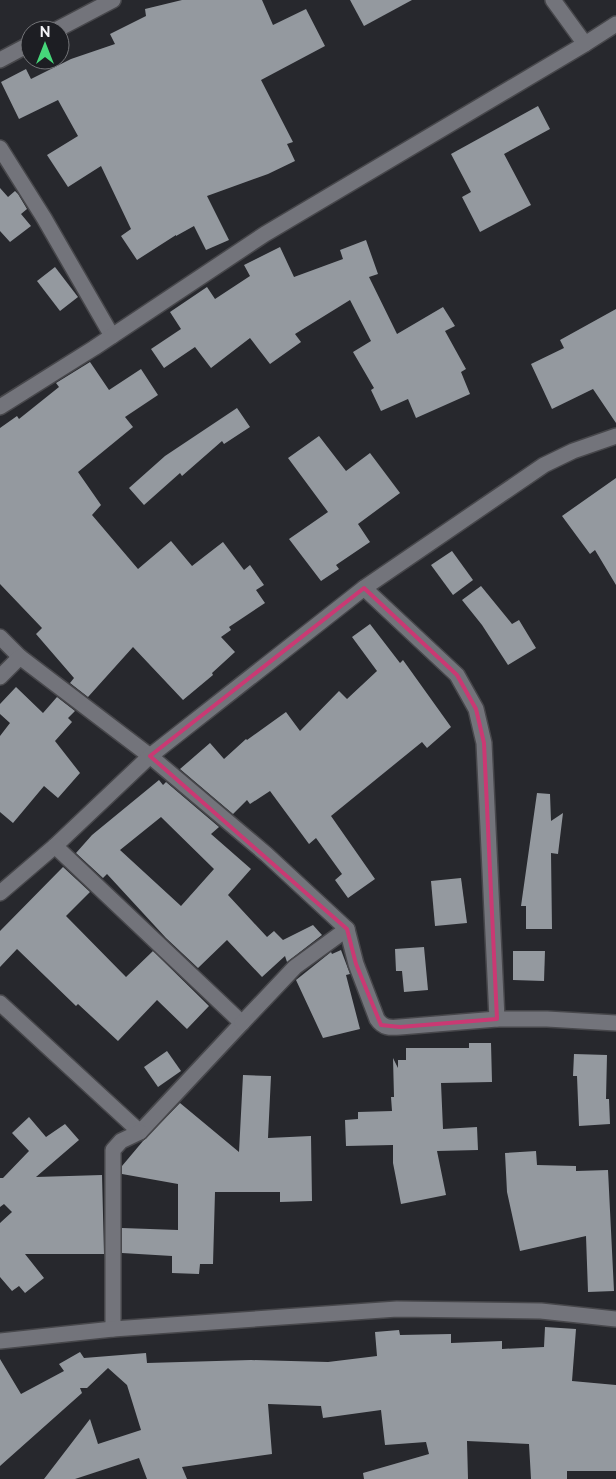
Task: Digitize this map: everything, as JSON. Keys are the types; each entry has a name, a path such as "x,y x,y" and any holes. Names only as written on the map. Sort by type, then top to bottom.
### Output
{"street":[{"path":"70,23 113,0"},
{"path":"553,0 585,44"},
{"path":"0,407 112,336 265,234 616,24"},
{"path":"0,60 20,49"},
{"path":"0,148 44,218 112,336"},
{"path":"0,893 55,846 150,756 364,588 544,465 573,450 616,436"},
{"path":"364,588 457,676 476,709 484,743 497,1019"},
{"path":"0,637 20,657 150,756 266,854 347,929 356,964 381,1025 389,1028 497,1019 547,1019 616,1023"},
{"path":"0,677 20,657"},
{"path":"55,846 242,1023"},
{"path":"113,1329 113,1150 121,1141 140,1132 295,967 347,929"},
{"path":"0,1003 140,1132"},
{"path":"0,1341 113,1329 397,1310 541,1311 616,1319"}],"highlighted area":[{"path":"364,588 457,675 476,709 484,743 497,1019 400,1027 381,1025 356,964 347,929 150,756"}],"building":[{"path":"182,0 262,0 273,25 306,9 325,46 261,80 293,142 287,144 295,161 268,174 207,196 229,240 206,250 194,226 137,260 121,236 131,229 101,166 68,187 47,155 78,136 58,100 19,119 1,82 24,70 26,70 31,79 49,70 70,70 70,60 115,44 110,34 146,16 145,9"},
{"path":"350,0 412,0 364,26"},
{"path":"538,106 550,129 504,154 531,205 480,232 462,197 471,192 451,154"},
{"path":"0,188 8,197 15,191 18,194 27,209 21,214 31,226 10,242 0,231"},
{"path":"366,240 378,274 369,277 397,334 443,307 455,326 445,331 466,369 461,372 470,394 416,418 408,399 381,411 371,390 374,388 353,352 371,341 350,300 295,334 301,342 270,364 250,338 211,368 195,347 164,368 151,349 181,329 170,312 207,287 215,299 250,276 244,265 280,247 294,277 343,259 340,250"},
{"path":"55,267 78,297 60,311 37,281"},
{"path":"616,309 616,423 593,389 552,409 531,364 564,348 560,340"},
{"path":"90,362 109,390 141,369 158,395 125,417 133,427 78,472 101,505 92,515 138,569 171,541 192,566 223,542 244,570 250,565 264,585 256,590 265,603 229,627 231,630 221,637 235,652 212,673 213,675 183,700 133,647 88,697 70,683 74,678 36,634 42,628 0,584 0,428 17,416 19,419 59,387 56,383"},
{"path":"237,408 250,427 224,444 222,441 182,476 180,473 144,505 129,488 165,456"},
{"path":"319,436 346,471 370,453 400,493 358,524 370,542 336,565 339,569 321,581 289,539 328,512 288,458"},
{"path":"616,478 616,585 595,550 590,554 562,516"},
{"path":"452,551 473,580 453,595 431,565"},
{"path":"481,586 512,624 519,620 536,648 508,665 482,625 462,600"},
{"path":"370,624 400,663 403,660 451,727 427,748 422,742 331,816 375,879 348,898 335,880 342,874 316,838 309,844 270,791 250,804 247,800 233,814 180,769 210,743 224,759 246,739 286,712 300,731 339,691 347,699 377,671 352,637"},
{"path":"16,687 43,713 57,697 75,711 68,718 72,722 55,741 80,773 58,798 44,786 13,823 0,812 0,736 10,723 0,714 0,704"},
{"path":"159,780 163,785 166,782 219,827 211,834 251,869 228,895 267,937 274,931 283,940 313,925 322,935 287,962 285,956 262,977 227,940 198,968 166,938 107,874 103,878 76,853 92,835","holes":["161,817 214,869 181,906 120,850"]},
{"path":"537,793 550,794 551,821 563,813 558,854 551,853 552,929 526,929 526,906 521,906"},
{"path":"63,867 90,892 66,916 126,977 153,951 209,1006 187,1029 157,1000 118,1041 78,1004 76,1006 17,949 0,967 0,931"},
{"path":"461,878 467,923 435,926 431,881"},
{"path":"424,947 428,990 404,992 402,971 396,971 395,949"},
{"path":"341,950 350,974 346,975 360,1029 323,1038 296,980 331,952 332,954"},
{"path":"513,951 545,951 544,981 513,980"},
{"path":"469,1043 491,1043 492,1082 441,1083 443,1129 477,1127 478,1150 437,1151 446,1195 401,1204 393,1163 393,1145 346,1146 345,1120 358,1119 358,1112 392,1111 391,1097 394,1097 393,1058 398,1068 398,1060 406,1060 406,1048 469,1048"},
{"path":"167,1051 181,1071 158,1087 144,1067"},
{"path":"574,1054 607,1055 606,1099 609,1099 610,1124 579,1126 577,1076 573,1076"},
{"path":"243,1075 271,1076 268,1138 311,1136 312,1201 280,1202 280,1192 215,1192 213,1264 200,1264 199,1274 172,1273 172,1256 122,1253 122,1228 178,1230 178,1184 122,1174 122,1166 180,1103 239,1152"},
{"path":"29,1117 46,1137 65,1124 79,1140 36,1177 102,1175 104,1254 25,1254 44,1278 25,1293 19,1286 12,1291 0,1277 0,1223 12,1212 4,1204 0,1207 0,1178 3,1178 29,1151 12,1133"},
{"path":"536,1151 537,1165 576,1166 576,1171 608,1170 614,1291 588,1292 586,1236 520,1251 507,1192 505,1153"},
{"path":"545,1327 576,1329 572,1381 616,1385 616,1471 567,1471 567,1479 531,1479 529,1444 467,1441 468,1479 364,1479 363,1473 429,1454 426,1442 385,1445 381,1410 323,1418 321,1406 268,1404 272,1454 182,1467 187,1479 147,1479 139,1458 75,1479 44,1479 90,1419 98,1444 141,1430 127,1385 108,1368 87,1388 80,1388 82,1393 0,1466 0,1359 21,1394 64,1371 59,1364 80,1352 84,1358 146,1353 147,1363 251,1360 328,1362 377,1356 375,1332 399,1330 400,1335 451,1334 451,1343 502,1341 502,1349 544,1347"}]}
